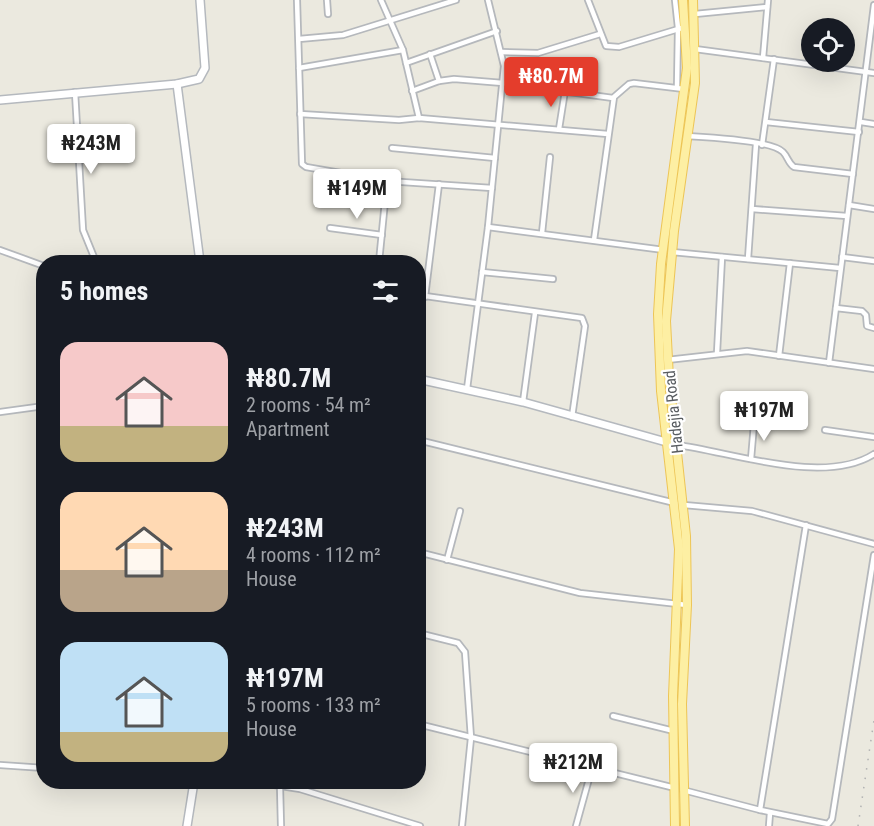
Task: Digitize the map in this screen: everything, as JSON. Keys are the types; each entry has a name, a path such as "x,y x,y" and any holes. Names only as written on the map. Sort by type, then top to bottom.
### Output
{"main road":[{"name":"Hadejia Road","path":"683,0 682,86 667,251 667,360 684,505 687,605 682,704 685,826"},
{"name":"Hadejia Road","path":"675,826 674,731 679,549 658,356 658,314 695,83 693,0"},
{"path":"682,86 695,83"}],"street":[{"path":"0,100 177,84 203,76 205,68 200,0"},
{"path":"297,0 301,160 306,167 387,181 492,188"},
{"path":"327,0 328,14"},
{"path":"381,0 403,50 419,118"},
{"path":"298,39 343,35 389,22 436,3 456,0"},
{"path":"467,389 488,227 503,83 502,52 488,0"},
{"path":"588,0 600,34 606,46 611,48 682,28 675,0"},
{"path":"739,0 741,8"},
{"path":"763,58 768,0"},
{"path":"829,363 874,5"},
{"path":"695,15 741,8 767,7"},
{"path":"406,63 497,31"},
{"path":"502,52 538,53 600,34"},
{"path":"695,49 874,73"},
{"path":"299,68 403,50"},
{"path":"430,54 439,81"},
{"path":"762,145 774,59"},
{"path":"412,91 439,81 503,83 613,98"},
{"path":"177,84 199,255"},
{"path":"594,240 613,98 629,84 682,86"},
{"path":"559,129 565,91"},
{"path":"75,92 83,230 93,255"},
{"path":"300,114 399,120 419,118 608,134"},
{"path":"766,122 859,132"},
{"path":"861,122 874,124"},
{"path":"688,136 762,145 782,150 794,167 853,174"},
{"path":"748,259 756,144"},
{"path":"392,148 495,158"},
{"path":"542,233 550,158"},
{"path":"381,255 387,181"},
{"path":"426,289 439,184"},
{"path":"849,206 874,209"},
{"path":"752,209 847,216"},
{"path":"488,227 667,251 840,268"},
{"path":"330,228 382,235"},
{"path":"0,250 36,263"},
{"path":"717,353 722,256"},
{"path":"842,257 874,261"},
{"path":"779,356 790,263"},
{"path":"482,272 553,279"},
{"path":"426,297 582,318 585,321 572,417"},
{"path":"836,308 864,312 867,326 874,328"},
{"path":"523,402 535,312"},
{"path":"667,360 717,353 755,351 874,369"},
{"path":"426,381 523,402 668,444 751,459 820,467 857,462 874,454"},
{"path":"0,412 36,407"},
{"path":"751,459 754,424"},
{"path":"825,430 874,437"},
{"path":"426,442 675,503"},
{"path":"684,505 752,511 874,544"},
{"path":"447,560 460,511"},
{"path":"760,810 806,525"},
{"path":"426,554 580,593 687,605"},
{"path":"426,726 770,813 830,825 874,555"},
{"path":"426,635 462,646 467,663 471,738 462,826"},
{"path":"613,716 674,731"},
{"path":"0,765 36,767"},
{"path":"576,826 592,768"},
{"path":"187,826 193,789"},
{"path":"280,789 281,826"},
{"path":"300,789 420,826"},
{"path":"769,826 770,813"}],"railway":[{"path":"858,826 874,720"}]}
